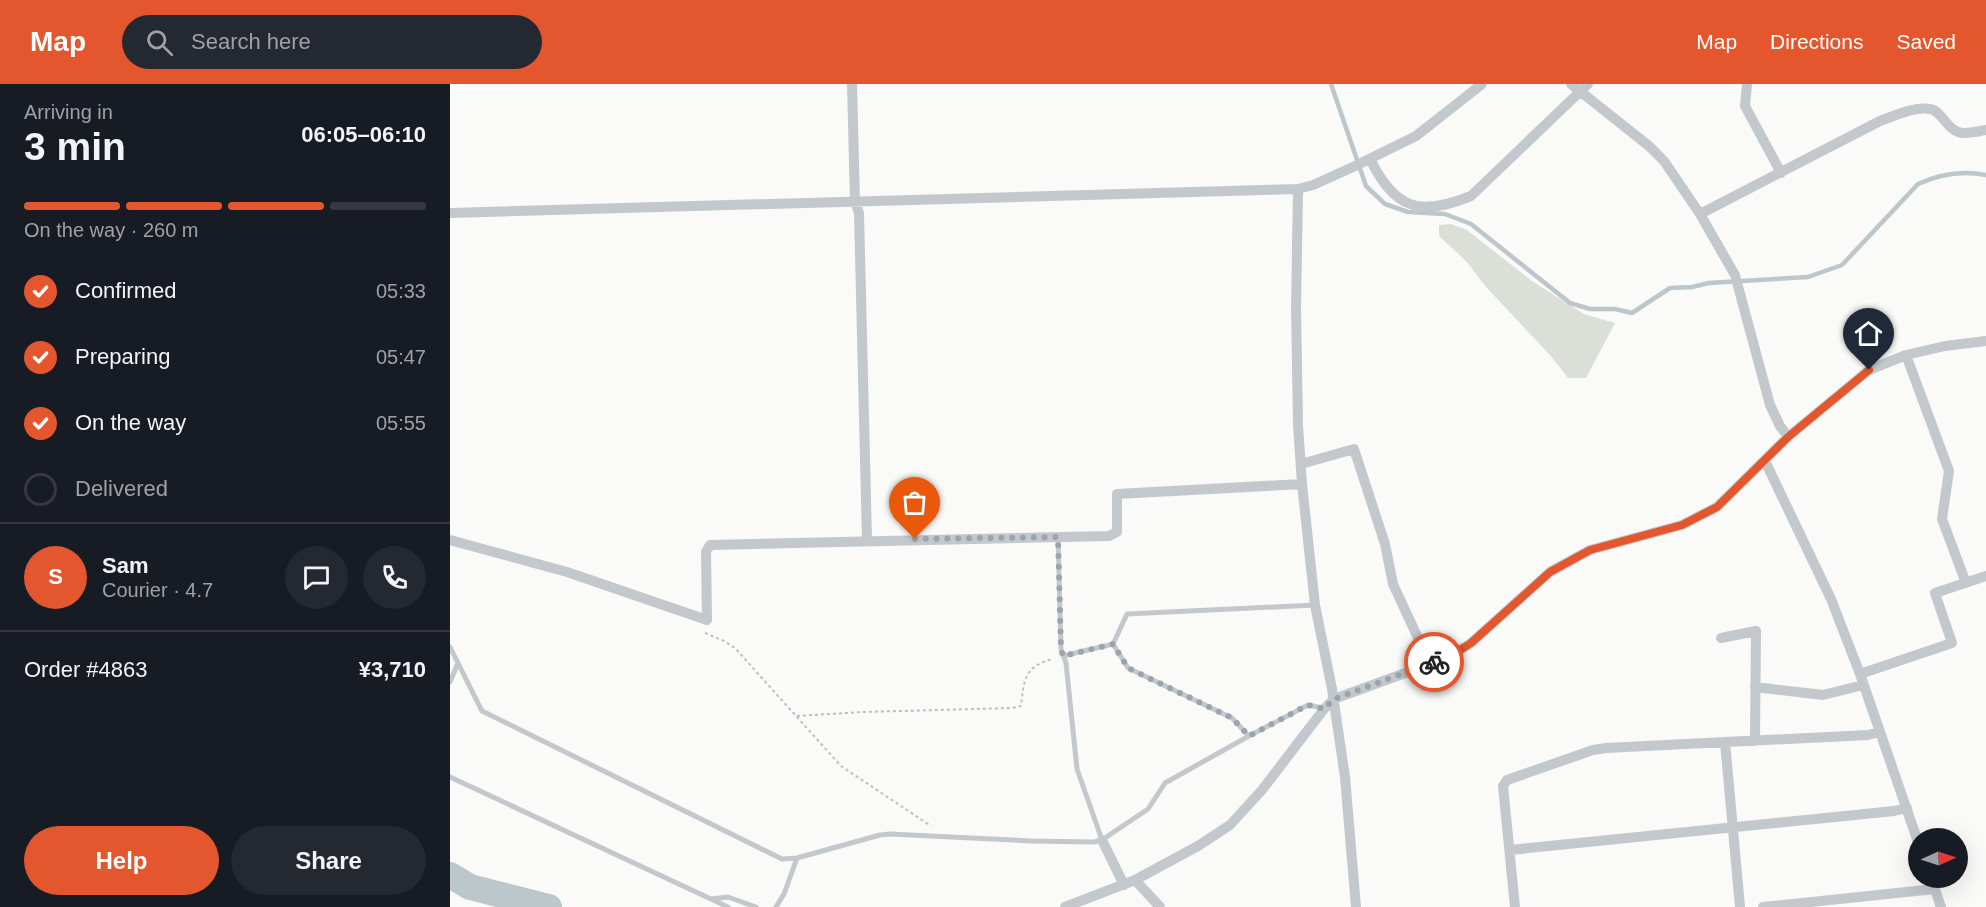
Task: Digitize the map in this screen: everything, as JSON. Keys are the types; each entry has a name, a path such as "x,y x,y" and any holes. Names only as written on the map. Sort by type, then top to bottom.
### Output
{"street":[{"path":"852,84 855,202 859,213 867,540"},
{"path":"450,213 1298,189 1313,185 1416,136 1482,84"},
{"path":"1571,84 1584,88 1664,161 1700,214 1735,275 1770,405 1788,437"},
{"path":"1747,84 1745,106 1781,173"},
{"path":"1368,160 1384,184 1400,200 1425,208 1457,202 1471,196 1584,88"},
{"path":"1700,214 1880,121 1919,109 1934,109 1952,129 1960,133 1986,130"},
{"path":"1298,189 1296,308 1302,484 1315,605 1334,699 1345,777 1356,907"},
{"path":"1065,907 1135,880 1198,846 1230,825 1262,790 1334,699 1449,657 1471,643 1550,572 1590,550 1682,525 1717,507 1788,437 1869,370 1906,355 1945,346 1986,341"},
{"path":"1906,355 1949,471 1942,519 1966,583"},
{"path":"1301,464 1354,449 1385,544 1393,584 1430,664"},
{"path":"1765,461 1831,600 1913,828"},
{"path":"450,540 567,572 707,620 706,552 710,544 1109,536 1118,532 1117,494 1302,484"},
{"path":"1755,687 1823,695 1952,643 1935,593 1986,576"},
{"path":"1721,638 1756,632 1755,741"},
{"path":"1515,907 1503,786 1507,780 1593,750 1868,735 1879,732"},
{"path":"1725,742 1740,907"},
{"path":"1510,850 1907,808"},
{"path":"1102,840 1124,885"},
{"path":"1135,880 1161,907"},
{"path":"1763,907 1935,890 1941,907"}],"lane":[{"path":"1058,537 1061,649 1066,663 1077,769 1102,840"},
{"path":"1113,644 1127,614 1315,605"},
{"path":"1063,656 1113,644"},
{"path":"1113,644 1128,668 1232,718 1249,736"},
{"path":"450,647 482,711 782,859 796,858 880,835 1094,842 1102,840 1148,808 1165,783 1308,705 1324,709"},
{"path":"450,682 458,663"},
{"path":"450,777 728,907"},
{"path":"776,907 784,894 796,858"},
{"path":"711,899 728,897 756,907"}],"path":[{"path":"703,632 735,648 841,766 938,830 944,838"},
{"path":"797,716 1021,706 1027,673 1035,666 1063,656"}],"shaded area":[{"path":"1451,224 1467,230 1532,281 1584,314 1615,323 1586,378 1568,378 1550,355 1486,287 1466,261 1439,236 1439,225"}],"waterway":[{"path":"1331,84 1366,186 1385,204 1408,212 1445,214 1471,224 1570,303 1590,309 1615,309 1632,313 1670,288 1692,287 1709,283 1808,277 1842,265 1918,184 1951,174 1986,175"},
{"path":"450,875 470,887 549,907"}],"way so far":[{"path":"915,539 1058,537 1063,656 1113,644 1128,668 1232,718 1249,736 1308,705 1324,709 1334,699 1434,662"}],"route":[{"path":"1434,662 1449,657 1471,643 1550,572 1590,550 1682,525 1717,507 1788,437 1869,370"}]}
